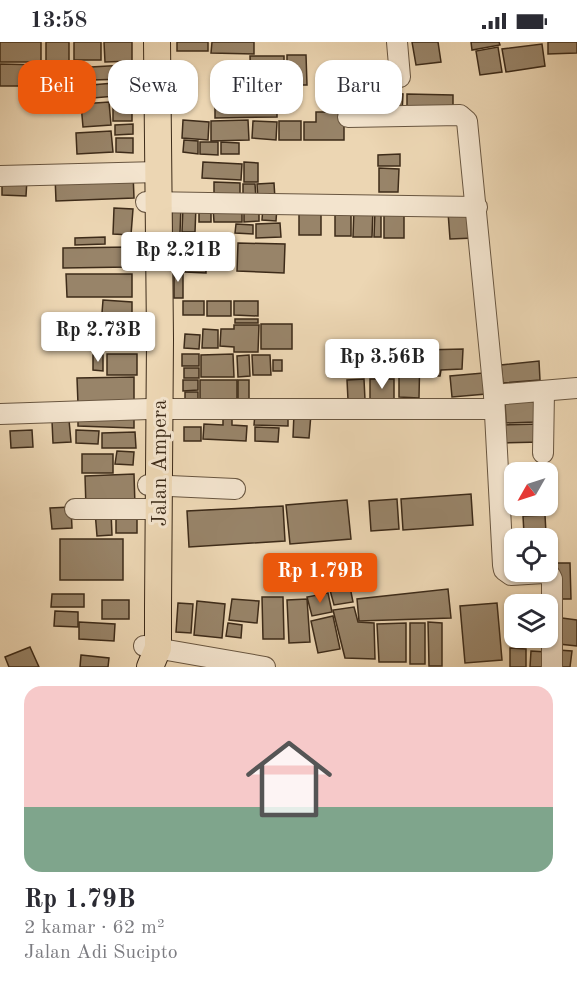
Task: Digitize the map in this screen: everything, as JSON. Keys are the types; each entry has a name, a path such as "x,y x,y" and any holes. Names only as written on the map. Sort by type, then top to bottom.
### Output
{"main road":[{"name":"Jalan Ampera","path":"144,42 152,172"},
{"name":"Jalan Ampera","path":"148,657 155,409 152,172 158,42"}],"street":[{"path":"397,42 399,60"},
{"path":"348,117 460,115 464,117 468,126 494,402 502,565 511,575 544,573 550,575 552,579 552,667"},
{"path":"0,176 152,172"},
{"path":"152,202 477,207"},
{"path":"0,414 494,402 544,391 577,388"},
{"path":"543,453 544,391"},
{"path":"75,509 154,497 235,489"},
{"path":"148,657 265,667"}],"building":[{"path":"0,42 41,42 41,60 0,62"},
{"path":"46,42 69,42 69,60 46,60"},
{"path":"74,42 101,42 101,60 74,60"},
{"path":"104,42 132,42 132,60 105,62"},
{"path":"177,42 208,42 208,51 177,51"},
{"path":"212,42 254,42 254,54 211,53"},
{"path":"412,42 438,42 441,62 416,65"},
{"path":"471,42 499,42 500,45 472,50"},
{"path":"548,42 577,42 577,53 548,54"},
{"path":"542,44 545,66 506,72 502,49"},
{"path":"498,47 502,72 480,75 476,51"},
{"path":"287,55 306,55 307,85 303,85 303,60 287,60"},
{"path":"250,56 284,56 284,60 250,60"},
{"path":"0,64 18,64 18,86 0,86"},
{"path":"108,66 108,80 96,80 96,67"},
{"path":"108,84 108,97 96,98 96,85"},
{"path":"407,94 453,95 453,111 407,110"},
{"path":"108,102 111,125 83,127 82,114 96,114 96,103"},
{"path":"113,114 132,114 132,121 113,121"},
{"path":"215,114 277,114 277,117 215,118"},
{"path":"316,114 344,114 344,140 304,140 304,122 316,122"},
{"path":"183,120 209,122 208,140 182,138"},
{"path":"248,120 249,140 211,141 211,121"},
{"path":"253,121 277,122 276,140 252,138"},
{"path":"279,121 301,121 301,140 279,140"},
{"path":"133,124 133,134 115,135 115,125"},
{"path":"111,131 113,152 77,154 76,133"},
{"path":"116,138 133,138 133,153 116,152"},
{"path":"184,140 198,141 198,154 183,152"},
{"path":"200,142 218,142 218,155 200,154"},
{"path":"221,142 239,143 239,154 221,154"},
{"path":"400,154 400,166 378,166 378,155"},
{"path":"203,162 242,164 241,180 202,178"},
{"path":"244,162 258,163 258,182 244,182"},
{"path":"379,168 399,169 398,192 379,192"},
{"path":"133,173 134,198 56,201 55,176"},
{"path":"2,178 27,179 26,196 2,195"},
{"path":"214,182 240,183 240,199 214,198"},
{"path":"274,183 275,199 258,200 257,184"},
{"path":"243,184 255,184 256,199 243,199"},
{"path":"171,205 181,205 180,233 170,233"},
{"path":"183,206 196,206 195,232 182,232"},
{"path":"263,206 277,207 276,221 262,220"},
{"path":"213,207 242,207 242,222 214,222"},
{"path":"244,207 259,207 259,221 244,222"},
{"path":"354,207 373,208 372,237 353,237"},
{"path":"114,208 133,209 131,235 113,234"},
{"path":"211,208 211,222 199,222 199,209"},
{"path":"299,209 321,210 321,235 299,235"},
{"path":"375,209 381,209 381,237 374,237"},
{"path":"384,209 404,209 404,238 384,238"},
{"path":"335,210 351,210 351,236 335,236"},
{"path":"472,211 474,238 450,239 448,212"},
{"path":"280,223 281,237 256,238 256,224"},
{"path":"236,224 253,225 253,234 235,233"},
{"path":"180,235 205,236 204,253 180,252"},
{"path":"105,237 105,244 75,245 75,238"},
{"path":"238,243 285,244 284,273 237,271"},
{"path":"130,247 130,267 63,268 63,248"},
{"path":"185,262 206,263 206,273 185,272"},
{"path":"174,268 183,268 183,298 174,298"},
{"path":"66,274 132,274 132,297 67,297"},
{"path":"103,300 132,302 132,315 102,313"},
{"path":"183,301 204,301 204,315 183,315"},
{"path":"207,301 231,301 231,316 207,316"},
{"path":"234,301 258,301 258,316 234,315"},
{"path":"68,315 110,315 110,329 68,329"},
{"path":"235,319 258,319 258,323 235,323"},
{"path":"261,324 292,324 292,349 261,349"},
{"path":"234,325 259,325 258,352 234,352 234,347 220,346 221,329 234,329"},
{"path":"203,329 218,330 218,348 202,348"},
{"path":"134,330 135,349 90,350 89,332"},
{"path":"185,334 200,335 199,349 184,348"},
{"path":"463,349 462,369 441,370 440,376 425,376 423,350"},
{"path":"387,350 420,351 419,398 399,397 399,370 387,370"},
{"path":"107,354 137,354 137,375 107,375"},
{"path":"182,354 199,354 199,366 182,366"},
{"path":"233,354 234,377 201,377 201,355"},
{"path":"331,354 375,357 374,374 330,371"},
{"path":"93,355 103,355 103,371 93,370"},
{"path":"249,355 250,376 238,377 237,356"},
{"path":"252,355 270,355 271,375 253,375"},
{"path":"273,360 282,360 282,371 273,371"},
{"path":"539,361 540,380 503,383 501,365"},
{"path":"184,368 199,368 199,378 184,378"},
{"path":"483,373 486,394 452,397 450,376"},
{"path":"134,377 134,404 78,404 77,378"},
{"path":"364,379 365,400 348,400 347,380"},
{"path":"370,379 394,379 394,400 370,400"},
{"path":"183,380 198,380 198,390 183,391"},
{"path":"200,380 237,380 237,402 200,402"},
{"path":"238,380 249,380 249,401 238,401"},
{"path":"185,392 198,392 198,401 185,400"},
{"path":"527,400 542,405 535,422 506,423 505,402"},
{"path":"78,413 134,414 134,428 78,426"},
{"path":"255,413 288,413 288,426 254,425"},
{"path":"294,413 311,414 309,438 293,437"},
{"path":"223,418 232,418 232,425 247,426 246,441 203,439 204,424 223,425"},
{"path":"69,420 71,442 53,443 52,421"},
{"path":"541,424 541,442 503,443 502,425"},
{"path":"184,427 201,427 201,441 184,441"},
{"path":"255,427 279,428 278,442 255,441"},
{"path":"32,430 33,447 11,448 10,431"},
{"path":"76,430 99,431 98,444 76,443"},
{"path":"135,432 136,448 102,448 102,433"},
{"path":"117,451 134,452 133,465 115,464"},
{"path":"82,454 113,454 113,473 82,473"},
{"path":"134,474 135,506 86,508 85,476"},
{"path":"471,494 473,525 403,530 401,499"},
{"path":"397,499 399,529 371,531 369,501"},
{"path":"347,500 351,539 290,544 286,505"},
{"path":"283,506 285,541 189,547 187,511"},
{"path":"71,507 72,528 52,529 50,508"},
{"path":"95,511 111,511 112,535 97,536"},
{"path":"116,511 137,511 137,533 116,533"},
{"path":"523,516 545,516 546,528 524,528"},
{"path":"60,539 123,539 123,580 60,580"},
{"path":"558,563 570,563 571,599 558,599 558,594 555,594 555,582 558,582"},
{"path":"350,587 353,602 334,605 330,590"},
{"path":"448,589 451,618 359,621 357,599"},
{"path":"328,593 332,612 312,616 307,597"},
{"path":"52,594 84,594 84,607 51,607"},
{"path":"262,597 283,597 284,639 263,639"},
{"path":"232,599 259,601 257,623 229,620"},
{"path":"307,599 310,642 289,643 287,600"},
{"path":"102,600 129,600 129,619 102,619"},
{"path":"197,601 225,604 222,638 194,635"},
{"path":"178,603 193,604 191,633 176,632"},
{"path":"497,603 502,660 465,663 460,606"},
{"path":"354,607 358,622 374,623 375,659 345,658 333,610"},
{"path":"55,611 78,612 78,627 54,626"},
{"path":"333,616 340,649 318,653 311,621"},
{"path":"562,618 577,620 577,646 559,644"},
{"path":"79,622 115,624 114,641 79,639"},
{"path":"428,622 442,623 442,666 429,666"},
{"path":"228,623 242,625 241,638 226,636"},
{"path":"406,623 406,662 379,662 377,624"},
{"path":"410,623 425,623 425,664 410,664"},
{"path":"30,647 39,667 9,667 5,657"},
{"path":"510,648 526,649 526,667 510,667"},
{"path":"558,650 572,651 570,667 556,667"},
{"path":"531,651 547,652 547,667 530,667"},
{"path":"81,655 109,658 108,667 80,667"}]}
